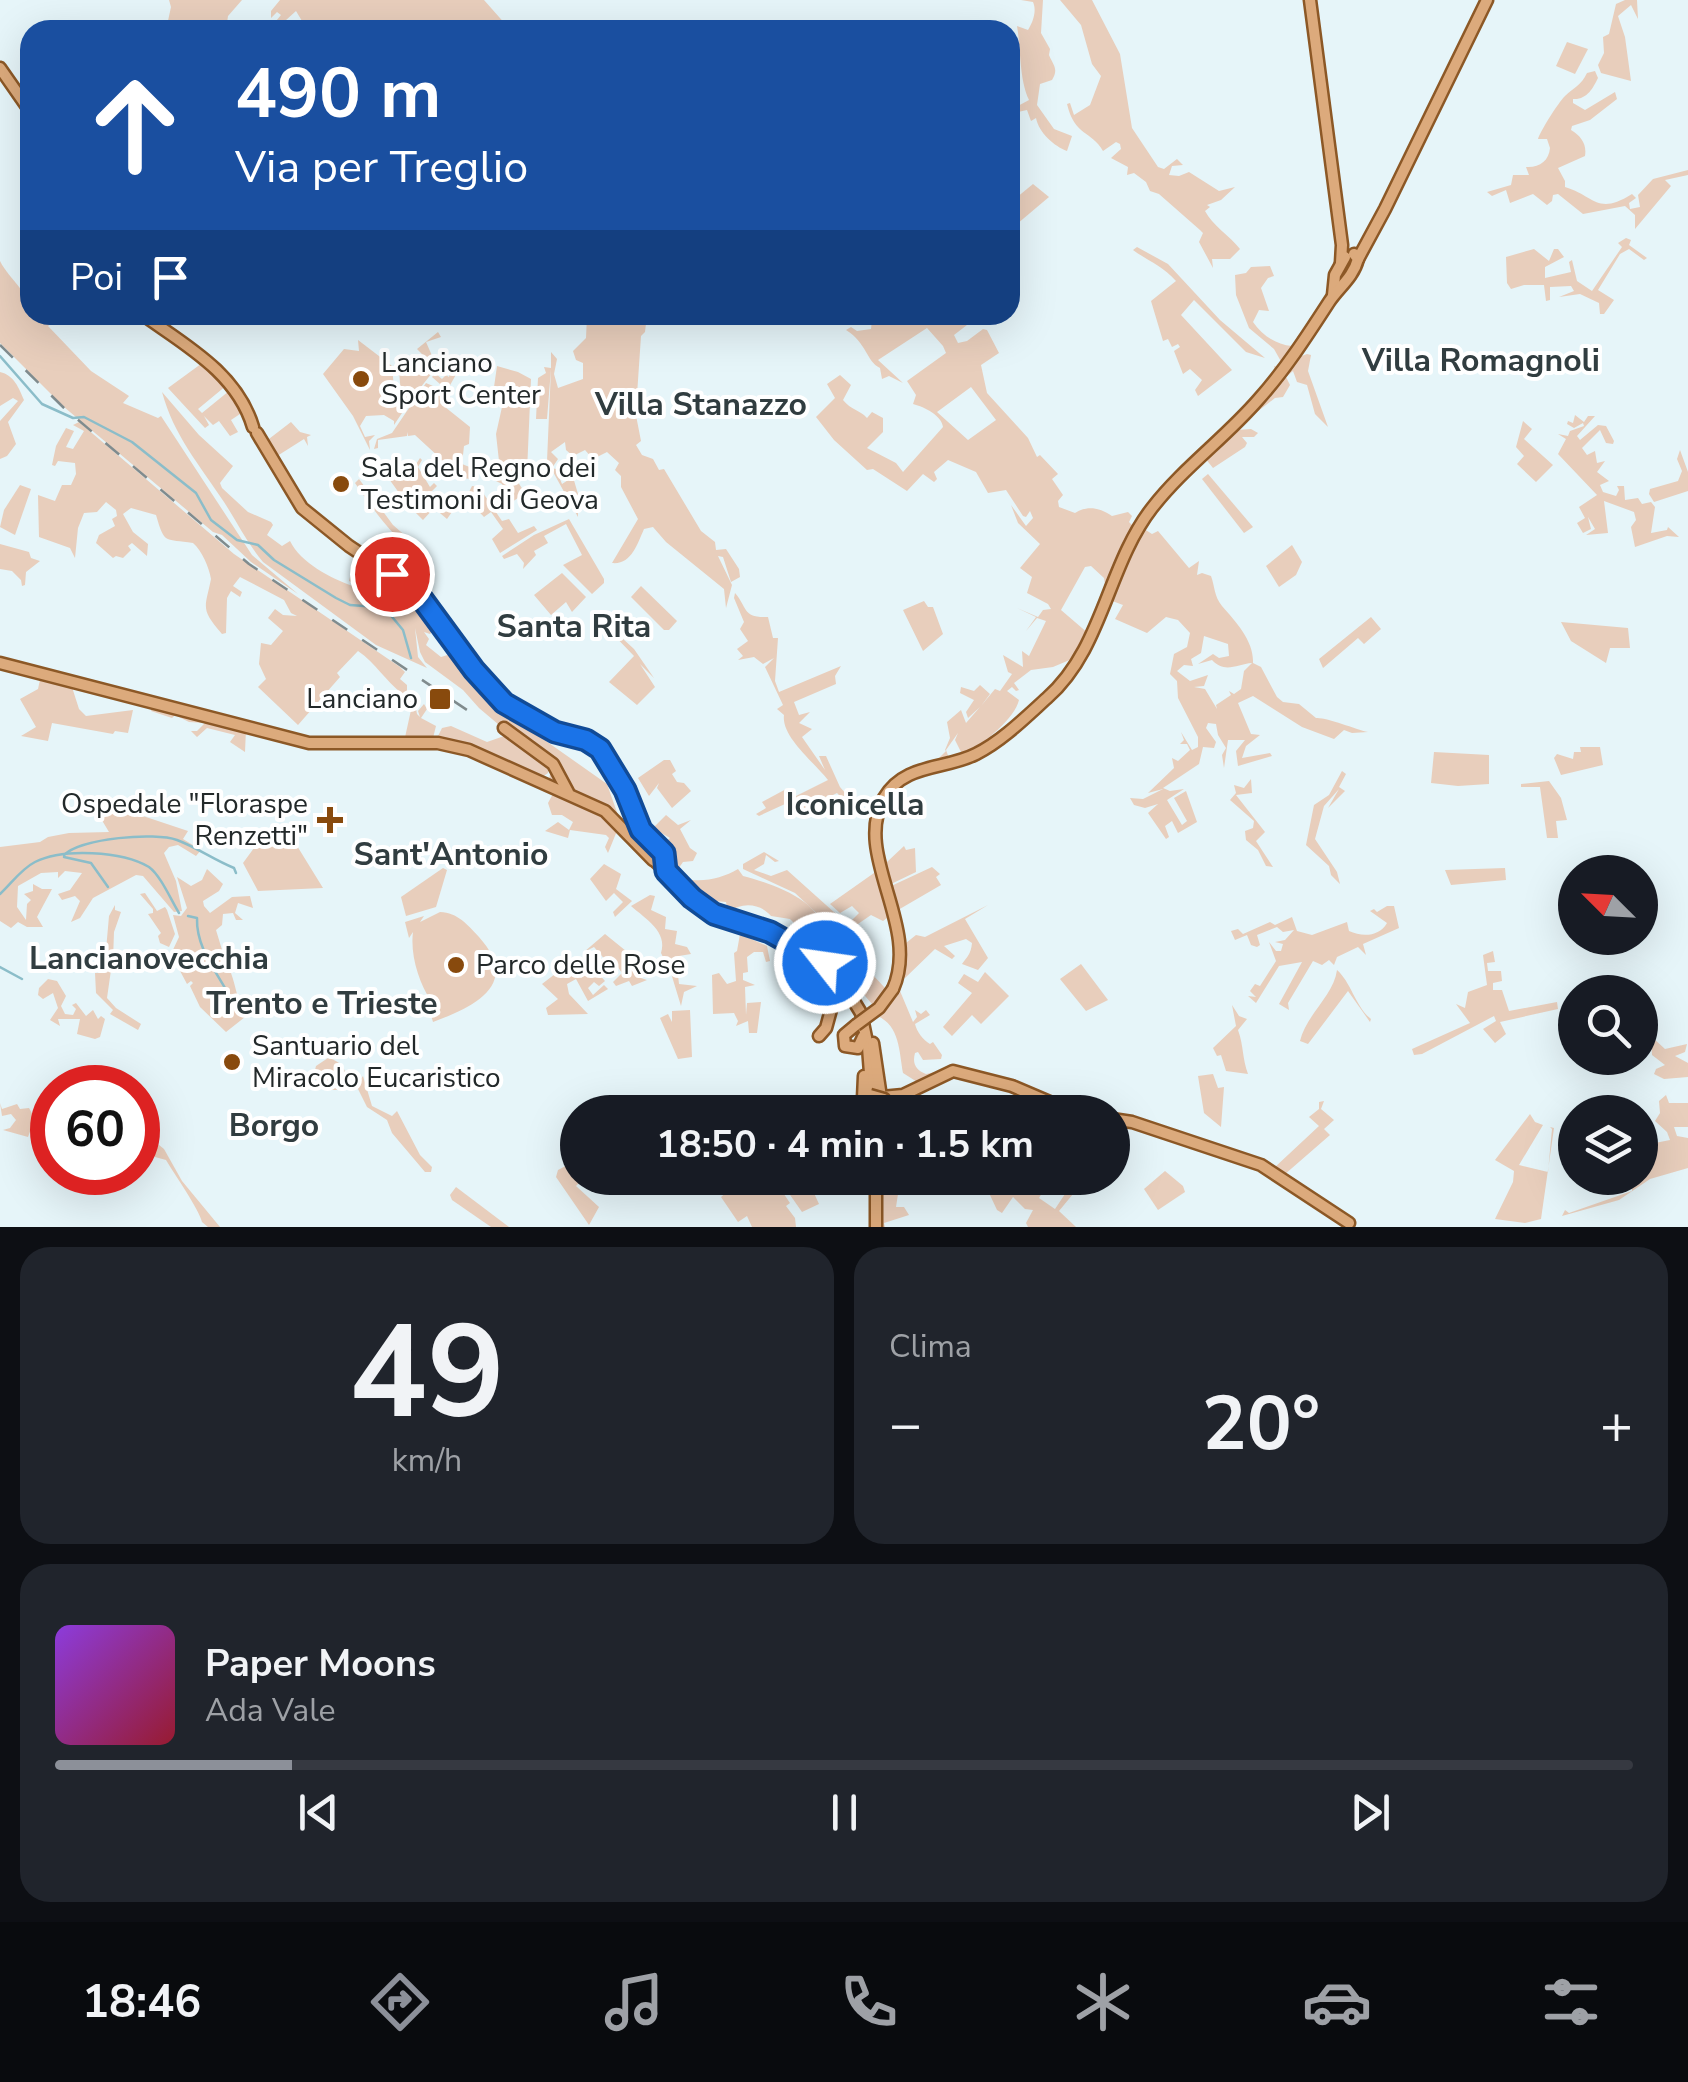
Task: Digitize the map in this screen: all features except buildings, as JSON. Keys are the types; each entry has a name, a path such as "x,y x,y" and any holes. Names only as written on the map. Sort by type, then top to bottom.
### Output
{"main road":[{"path":"861,1031 893,989 901,963 900,937 877,848 878,813 883,799 897,782 918,770 963,760 986,749 1061,685 1080,658 1133,535 1161,497 1278,376 1336,287 1352,274 1353,252 1310,0"},
{"path":"1336,287 1341,263 1386,209 1487,0"},
{"path":"0,68 20,97"},
{"path":"157,325 207,360 234,392 302,508 415,590 474,670 504,703 555,732 586,740 600,749 668,874 700,905 714,914 770,932 815,956 838,975 844,997 860,1013 873,1045 879,1095"},
{"path":"0,663 309,743 438,743 469,750 531,780 551,780 573,797 610,815 654,852"},
{"path":"503,732 548,760 551,780"},
{"path":"844,997 831,1012 834,1022 861,1031"},
{"path":"820,1036 844,997"},
{"path":"860,1013 870,1095"},
{"path":"861,1031 878,1095"},
{"path":"903,1095 950,1071 984,1078 1028,1095"},
{"path":"1130,1122 1261,1166 1349,1222"},
{"path":"876,1195 876,1223"},
{"path":"876,1195 876,1223"}],"shaded area":[{"path":"169,0 242,0 227,20 168,20"},
{"path":"280,0 484,0 502,20 301,20 296,11 286,20 277,20 281,15 277,12 271,18 271,11"},
{"path":"1021,0 1043,0 1041,33 1055,67 1052,80 1040,84 1037,105 1054,129 1072,136 1067,151 1048,138 1036,118 1031,121 1027,110 1020,112 1020,105 1029,100 1022,73 1020,27 1028,30 1035,9 1033,2"},
{"path":"1060,0 1092,0 1120,54 1132,128 1158,167 1164,169 1177,159 1183,165 1172,166 1169,175 1189,172 1219,191 1235,187 1221,200 1207,205 1210,207 1205,211 1240,249 1230,259 1212,259 1213,268 1199,242 1203,233 1159,194 1150,191 1146,182 1134,173 1127,175 1128,167 1111,158 1121,149 1120,144 1116,142 1103,151 1074,122 1067,104 1070,103 1074,115 1090,105 1101,76 1092,64 1081,25"},
{"path":"1637,0 1638,19 1631,5 1618,16 1631,81 1601,73 1598,65 1604,53 1603,37 1609,34 1616,4"},
{"path":"1567,42 1588,49 1575,74 1556,66"},
{"path":"1595,71 1598,78 1592,89 1582,98 1573,99 1573,103 1585,110 1615,92 1617,99 1590,120 1572,126 1571,130 1584,144 1585,156 1558,168 1565,187 1603,204 1632,194 1636,198 1629,203 1630,209 1640,207 1638,195 1653,179 1688,170 1688,175 1665,180 1671,186 1635,229 1635,215 1625,206 1583,214 1558,194 1547,205 1533,194 1510,203 1506,190 1492,196 1487,192 1511,185 1513,175 1529,175 1526,167 1545,160 1550,148 1547,139 1538,139 1542,129 1565,96 1587,73"},
{"path":"1033,184 1049,197 1020,221 1020,195"},
{"path":"1626,238 1647,258 1644,260 1629,249 1620,254 1598,290 1614,300 1604,314 1600,314 1599,303 1580,294 1559,297 1574,291 1571,286 1550,287 1550,300 1546,301 1544,285 1511,289 1507,283 1506,257 1534,249 1549,261 1554,249 1558,249 1564,257 1545,267 1545,278 1571,272 1572,260 1577,281 1592,291 1622,247 1618,243"},
{"path":"1137,247 1168,264 1220,320 1265,358 1246,352 1194,300 1181,315 1232,370 1198,396 1195,390 1202,380 1190,369 1183,374 1174,351 1180,347 1172,347 1168,339 1163,341 1151,301 1176,281 1133,250"},
{"path":"0,261 20,289 20,325 49,325 91,371 129,396 123,403 161,416 252,555 298,594 213,532 64,407 0,343"},
{"path":"1270,266 1274,276 1261,288 1269,311 1259,310 1253,322 1257,327 1275,341 1292,346 1305,327 1315,321 1277,375 1274,366 1283,365 1274,349 1249,328 1236,295 1235,275 1246,273 1251,267"},
{"path":"587,325 646,325 641,336 637,395 633,400 641,441 636,445 642,455 653,459 659,470 664,469 701,531 715,542 716,550 726,549 739,569 740,577 731,582 723,557 718,556 732,585 726,608 724,589 653,527 644,529 629,557 612,563 638,519 615,470 619,463 607,452 593,459 585,450 573,456 566,450 565,442 551,452 558,459 552,468 562,484 573,477 578,517 547,461 551,369 547,419 536,419 538,378 546,373 544,367 551,368 551,352 557,359 554,374 558,388 583,379 583,363 576,360 573,351 586,338"},
{"path":"871,325 967,325 954,335 958,343 987,330 999,353 981,365 987,393 1028,438 1037,457 1040,455 1058,474 1052,479 1063,495 1059,507 1075,513 1094,508 1112,516 1128,512 1132,516 1129,522 1135,528 1106,591 1104,578 1091,566 1085,567 1061,610 1089,634 1079,656 1053,667 1031,670 1014,683 1019,690 1012,687 1007,691 1019,700 1011,716 963,756 955,740 958,733 946,750 950,761 939,758 950,738 947,722 961,710 966,723 980,707 968,718 966,712 974,700 960,693 961,687 974,691 980,685 990,694 981,706 995,689 1000,691 1012,674 1003,655 1023,667 1022,651 1029,656 1046,621 1037,618 1026,631 1036,617 1017,608 1038,617 1043,610 1051,609 1027,593 1032,577 1020,568 1040,544 1018,523 1011,505 1026,526 1033,518 1030,511 1023,516 1006,490 988,493 976,472 948,460 934,472 934,482 923,474 907,491 873,469 867,470 834,440 816,417 835,398 827,384 840,375 851,385 843,400 846,403 867,418 872,412 883,418 883,432 867,448 896,463 903,472 943,427 932,412 913,404 916,395 907,381 946,353 943,346 927,328 878,360 903,383 889,376 882,379 880,368 846,330 871,329","holes":["971,387 996,420 968,440 937,412"]},
{"path":"438,332 441,337 426,342 433,358 433,365 428,368 432,373 409,402 401,394 399,371 406,375 422,354 417,349"},
{"path":"358,340 392,366 394,388 406,407 394,425 384,415 366,416 360,426 365,437 375,435 369,441 370,450 353,416 323,374 344,349 359,351"},
{"path":"1311,355 1308,371 1328,427 1315,414 1307,385 1297,382 1293,371 1286,377 1290,385 1283,397 1275,398 1248,419 1294,359"},
{"path":"205,361 227,385 198,409 202,413 229,391 243,412 231,420 238,432 230,436 219,421 213,425 204,416 209,425 205,428 168,388"},
{"path":"451,365 458,371 440,403 470,427 462,464 472,468 470,479 451,476 440,458 415,435 408,436 408,432 407,436 378,440 378,448 374,449 377,439 392,433 426,383 440,389 432,377 435,373 442,379 449,377"},
{"path":"497,366 531,379 527,472 514,476 527,496 520,502 518,498 512,502 502,484 476,464 478,460 495,472 500,470 496,434 502,407 497,406 499,397 513,395 508,393 507,386 494,387"},
{"path":"0,372 12,379 24,400 8,422 16,444 0,459 0,421 18,401 13,398 0,406"},
{"path":"162,392 199,435 233,466 220,483 222,488 248,512 271,522 267,535 282,546 290,541 309,563 335,579 353,586 356,584 349,581 351,573 357,585 380,593 382,585 393,595 406,598 434,630 430,634 424,632 429,639 426,645 441,657 454,653 502,710 607,784 619,818 577,797 556,777 548,785 551,769 463,690 425,662 415,628 418,657 427,668 376,645 263,562 180,436"},
{"path":"1575,415 1584,422 1588,416 1595,416 1577,436 1580,440 1598,425 1606,426 1614,441 1606,443 1600,430 1582,448 1587,455 1595,451 1597,463 1605,461 1597,472 1609,481 1600,485 1603,492 1616,496 1617,486 1624,486 1625,500 1638,498 1642,504 1651,502 1655,507 1651,533 1668,527 1679,537 1667,536 1635,547 1631,527 1636,520 1634,512 1604,501 1608,533 1586,535 1595,529 1588,517 1591,529 1583,533 1577,523 1585,518 1579,507 1597,495 1558,454 1566,439 1558,434 1568,436 1570,431 1584,426 1583,423 1574,428 1567,424 1573,423"},
{"path":"1523,421 1532,429 1524,439 1553,465 1536,482 1517,464 1524,456 1516,447"},
{"path":"79,422 234,554 400,667 405,672 400,679 407,685 407,699 415,704 420,717 418,711 424,704 427,709 421,718 436,726 432,742 404,742 411,710 404,704 403,694 358,651 298,725 258,687 266,679 259,664 261,643 271,645 283,631 268,618 275,609 283,615 297,616 284,600 240,577 233,586 242,592 240,597 231,591 227,598 226,633 222,634 207,613 211,579 207,564 193,543 164,536 156,515 131,508 123,514 133,532 148,544 147,556 132,543 123,558 113,558 96,543 99,535 115,526 112,519 117,516 116,510 106,502 97,512 84,513 75,558 70,548 39,537 38,495 55,501 62,485 71,485 75,463 58,461 52,465 66,428 74,431 66,447 73,449 84,431 73,425"},
{"path":"291,422 300,432 311,435 307,437 308,446 304,439 274,458 265,442"},
{"path":"1237,430 1258,433 1242,437 1247,443 1245,447 1213,468 1205,458"},
{"path":"1680,450 1688,472 1688,491 1654,502 1650,489 1678,481 1682,471 1677,459"},
{"path":"420,458 418,467 430,487 434,483 437,486 430,493 444,512 454,509 447,519 434,508 423,520 379,465 406,464 413,469"},
{"path":"1208,474 1253,527 1244,533 1202,479"},
{"path":"359,479 393,525 424,552 423,559 378,515 355,483"},
{"path":"20,485 31,489 15,535 0,527 4,510"},
{"path":"472,486 479,487 502,521 509,519 518,533 534,526 537,530 500,553 492,539 503,529 491,512 484,517 466,498"},
{"path":"569,519 604,579 592,594 563,565 582,555 566,524 544,536 548,543 534,551 536,555 523,569 524,563 517,554 504,559 502,556"},
{"path":"1141,527 1152,534 1158,531 1189,568 1199,561 1197,575 1211,576 1219,602 1243,632 1251,647 1253,663 1261,667 1277,697 1299,704 1316,718 1368,732 1344,730 1334,739 1302,727 1253,696 1238,703 1251,734 1260,735 1246,746 1242,758 1270,753 1272,756 1238,766 1236,751 1245,740 1228,740 1224,768 1222,755 1226,748 1216,724 1208,723 1206,728 1216,742 1214,748 1203,747 1199,764 1163,788 1184,789 1167,800 1182,825 1187,821 1174,798 1186,791 1197,822 1178,833 1172,821 1165,826 1169,837 1166,839 1148,813 1158,804 1145,808 1134,805 1130,798 1143,799 1163,789 1148,793 1174,768 1172,758 1178,761 1190,750 1187,744 1180,744 1184,740 1181,732 1192,750 1198,747 1198,737 1178,698 1177,681 1170,674 1174,654 1187,647 1190,633 1178,620 1166,617 1147,633 1115,619 1123,605 1107,599","holes":["1204,636 1228,644 1229,656 1219,658 1213,654 1198,664 1212,660 1226,667 1252,663 1244,671 1241,689 1234,694 1229,691 1231,695 1216,705 1217,709 1205,689 1194,687 1204,686 1208,675 1190,681 1177,671 1184,665 1193,666 1191,659 1201,653"]},
{"path":"0,544 29,552 31,558 40,561 26,572 25,585 12,571 0,569"},
{"path":"1292,545 1302,562 1296,575 1279,587 1266,566"},
{"path":"562,573 586,597 572,612 566,602 551,615 534,595"},
{"path":"641,586 677,621 669,630 664,630 631,597"},
{"path":"735,593 750,614 768,617 773,638 778,638 775,681 779,692 841,666 835,676 836,684 794,702 799,715 810,712 799,723 812,729 802,737 825,770 819,756 826,756 840,787 860,810 866,809 875,797 863,816 837,793 797,813 785,804 756,814 766,808 762,802 788,788 794,797 828,780 793,740 784,715 777,709 783,705 765,667 774,658 763,664 754,657 738,660 743,656 737,649 748,641 740,629 744,622"},
{"path":"924,601 933,607 943,634 923,651 903,610"},
{"path":"1371,617 1381,629 1364,644 1358,638 1323,668 1319,659"},
{"path":"1561,622 1628,628 1630,648 1610,648 1606,663 1571,641"},
{"path":"610,627 634,649 654,678 640,664 655,687 637,705 609,682 634,656"},
{"path":"41,675 71,684 79,709 86,716 133,710 128,733 52,723 48,741 21,736 36,727 20,699 38,689"},
{"path":"152,707 246,729 245,752 230,742 235,735 207,728 197,737 191,731 205,723 189,722 175,715 172,718 151,711"},
{"path":"451,726 487,742 507,735 549,764 548,773 541,778 435,742 442,728"},
{"path":"1580,747 1600,747 1603,765 1561,775 1554,758 1557,754 1573,759 1574,752 1581,752"},
{"path":"1434,752 1489,755 1489,784 1431,783"},
{"path":"670,760 677,782 691,791 672,808 657,788 659,783 649,796 638,778"},
{"path":"1342,771 1346,774 1339,787 1345,791 1328,808 1339,789 1324,806 1315,839 1337,872 1340,884 1329,866 1306,845 1314,805 1329,795"},
{"path":"1251,779 1252,793 1236,795 1265,832 1256,841 1273,867 1266,866 1258,850 1246,840 1245,831 1253,828 1254,821 1230,800 1236,793 1234,785 1244,788"},
{"path":"1549,781 1561,798 1567,820 1556,821 1558,838 1547,838 1540,787 1521,787"},
{"path":"554,792 595,808 619,826 608,853 606,835 570,830 568,838 545,831 558,822 569,830 573,822 562,815 552,815 548,803"},
{"path":"110,805 188,831 183,839 201,850 196,856 178,845 164,853 176,881 182,911 174,912 143,876 136,875 93,898 80,918 71,922 80,901 75,896 62,900 58,894 70,890 82,873 65,871 58,878 58,872 41,873 18,886 17,907 26,920 31,900 24,894 33,891 33,884 52,889 37,917 43,927 27,927 18,922 11,928 0,921 0,847 40,842 69,833 109,832 100,817"},
{"path":"666,815 678,825 691,820 680,829 697,853 693,861 683,862 676,872 668,862 673,850 664,843 670,838 653,828"},
{"path":"286,828 323,888 258,891 243,863 268,829 277,836"},
{"path":"904,846 906,850 915,848 916,872 889,885 880,850 883,847 887,862"},
{"path":"764,852 779,861 766,855 764,864 754,870 771,876 787,870 845,922 860,961 885,988 895,972 890,990 872,1013 867,1010 872,1004 854,983 856,998 832,964 828,941 843,955 847,952 841,929 829,915 823,919 795,893 743,869 743,864"},
{"path":"875,858 891,915 883,921 871,915 855,926 850,922 859,913 852,906 840,913 830,904 874,873"},
{"path":"604,864 621,874 616,889 632,901 615,917 613,912 623,902 614,893 606,901 590,879"},
{"path":"932,867 940,874 936,877 941,885 898,910 889,887"},
{"path":"443,868 447,870 436,907 406,916 401,897"},
{"path":"1505,868 1506,880 1451,885 1445,870"},
{"path":"207,869 223,884 203,901 210,913 232,897 250,896 253,908 238,903 235,913 243,920 236,920 233,913 223,914 222,925 216,930 226,963 233,965 231,973 245,1017 226,1032 200,1007 190,986 193,983 187,984 171,954 179,937 173,915 181,916 187,908 177,877 191,886 202,880"},
{"path":"738,869 743,876 782,889 807,904 823,925 825,938 814,943 790,919 771,916 756,906 728,912 726,902 715,901 711,910 682,888 671,873 704,880"},
{"path":"145,893 157,911 165,907 167,910 175,934 169,947 160,943 161,933 148,914 153,909 140,894"},
{"path":"655,896 651,910 666,917 665,929 677,931 675,944 687,947 691,954 679,956 679,984 697,986 684,992 681,1006 667,960 661,953 659,932 631,906"},
{"path":"115,905 115,910 121,912 114,932 113,960 120,961 117,970 111,970 107,998 141,1024 138,1030 110,1014 113,1010 96,993 95,973 104,973 109,916"},
{"path":"988,905 965,919 988,958 978,970 962,964 972,943 966,939 944,946 955,956 952,959 935,949 905,978 900,973 903,941 906,943 916,935 925,937"},
{"path":"1394,906 1399,928 1363,944 1366,955 1358,947 1337,957 1334,965 1329,960 1322,965 1313,961 1288,1003 1289,1010 1279,1004 1302,962 1279,966 1256,1003 1248,996 1256,997 1250,991 1255,984 1260,986 1276,961 1269,942 1281,951 1283,944 1275,942 1285,940 1294,930 1283,932 1277,927 1257,935 1257,947 1251,945 1247,935 1235,940 1231,931 1238,929 1243,934 1292,917 1297,931 1312,935 1347,922 1349,931 1370,934 1387,923 1370,911"},
{"name":"Parco delle Rose","path":"440,912 457,917 479,937 496,968 488,991 478,1000 433,1022 428,1005 431,1001 414,959 413,932 409,938 405,922 424,916 420,922"},
{"path":"605,934 626,951 638,954 635,976 647,980 632,986 629,981 616,986 613,982 622,973 615,963 604,973 608,963 594,947 584,952"},
{"path":"740,934 767,946 770,961 766,962 763,952 754,952 747,957 748,972 743,973 743,980 755,985 745,987 746,1015 747,1003 761,1002 757,1033 749,1033 748,1021 736,1026 734,1013 713,1014 712,975 719,973 727,984 736,981 734,953"},
{"path":"1493,951 1495,962 1487,963 1488,971 1501,971 1502,981 1493,983 1493,990 1502,990 1509,1011 1557,1002 1558,1009 1500,1022 1506,1034 1495,1043 1483,1029 1496,1021 1494,1016 1414,1055 1412,1049 1470,1023 1456,1004 1465,1008 1468,992 1487,985 1483,955"},
{"path":"568,964 581,978 591,969 590,978 597,972 605,981 599,986 594,982 588,988 593,995 604,985 608,989 588,1001 576,979 567,984 569,994 588,1014 548,1015 546,1008 558,999 542,984"},
{"path":"1081,964 1108,1000 1086,1011 1060,979"},
{"path":"1337,970 1370,1022 1348,991 1308,1044 1300,1041 1331,988"},
{"path":"985,972 1009,996 981,1024 972,1015 952,1036 943,1027 972,993 958,983 964,974 978,982"},
{"path":"900,978 900,991 913,1022 917,1017 915,1010 921,1014 926,1010 930,1015 915,1024 917,1030 942,1055 941,1059 923,1060 915,1053 917,1068 926,1074 945,1070 922,1085 903,1073 894,1032 875,1015"},
{"path":"48,979 57,981 66,996 61,1006 65,1014 73,1015 76,1009 72,1005 76,1003 86,1016 93,1010 98,1019 105,1019 100,1037 77,1034 80,1019 58,1019 60,1026 50,1020 58,1008 53,993 43,999 38,995"},
{"path":"1232,1005 1239,1016 1247,1019 1238,1030 1248,1074 1226,1071 1221,1055 1217,1056 1213,1048 1236,1026"},
{"path":"690,1010 692,1057 678,1059 660,1018 668,1014 672,1022 672,1011"},
{"path":"1658,1043 1665,1049 1687,1044 1685,1052 1675,1056 1688,1063 1688,1077 1664,1079 1656,1075 1658,1068 1665,1065 1658,1060"},
{"path":"328,1058 342,1066 346,1076 347,1080 337,1090 313,1078 316,1066"},
{"path":"1213,1074 1218,1088 1224,1087 1221,1127 1204,1113 1198,1076"},
{"path":"363,1076 372,1106 392,1116 397,1111 420,1155 432,1167 431,1172 425,1172 392,1133 387,1120 367,1107 356,1085"},
{"path":"1666,1095 1669,1103 1688,1103 1688,1127 1674,1127 1677,1136 1688,1138 1688,1168 1658,1177 1658,1142 1670,1140 1658,1124 1659,1101"},
{"path":"1324,1101 1321,1109 1334,1120 1324,1129 1330,1135 1284,1175 1274,1168 1319,1126 1309,1117"},
{"path":"0,1103 2,1109 17,1104 20,1109 29,1108 28,1137 3,1130 16,1120 11,1114 2,1116"},
{"path":"1530,1114 1543,1125 1519,1165 1548,1172 1541,1219 1525,1223 1495,1219 1513,1182 1514,1171 1495,1160"},
{"path":"160,1146 182,1181 220,1227 208,1227 202,1222 166,1160 160,1158"},
{"path":"1165,1171 1185,1192 1158,1210 1144,1189"},
{"path":"456,1187 509,1227 491,1227 452,1200 450,1195"},
{"path":"568,1195 586,1195 599,1207 589,1225"},
{"path":"785,1195 796,1227 752,1227 747,1216 738,1222 721,1197"},
{"path":"790,1195 815,1195 819,1204 802,1212"},
{"path":"881,1195 898,1195 896,1207 904,1207 909,1215 880,1227"},
{"path":"990,1195 1041,1195 1039,1198 1055,1209 1064,1195 1072,1195 1059,1211 1076,1227 1028,1227 1026,1223 1033,1210 1025,1209 1013,1197 1002,1213"},
{"path":"1626,1195 1562,1216 1565,1210 1569,1213"}],"waterway":[{"path":"0,356 42,404 73,418 84,417 132,442 196,493 211,520 237,540 258,545 274,560 350,605 388,612 403,630 411,658"},
{"path":"64,855 101,841 167,838 234,868 236,873"},
{"path":"0,894 35,862 76,853 108,855 149,867 179,913"},
{"path":"64,857 91,863 108,887"},
{"path":"188,916 197,918 204,951 232,1001"},
{"path":"0,967 22,979"}],"railway":[{"path":"0,345 64,408 249,564 467,710"}],"place":[{"name":"Lanciano Sport Center","path":"361,379"},
{"name":"Sala del Regno dei Testimoni di Geova","path":"341,484"},
{"name":"Lanciano","path":"440,699"},
{"name":"Ospedale \"Floraspe Renzetti\"","path":"330,820"},
{"name":"Parco delle Rose","path":"456,965"},
{"name":"Santuario del Miracolo Eucaristico","path":"232,1062"}],"district":[{"name":"Villa Romagnoli","path":"1481,360"},
{"name":"Villa Stanazzo","path":"701,404"},
{"name":"Santa Rita","path":"574,626"},
{"name":"Iconicella","path":"855,804"},
{"name":"Sant'Antonio","path":"451,854"},
{"name":"Lancianovecchia","path":"149,958"},
{"name":"Trento e Trieste","path":"322,1003"},
{"name":"Borgo","path":"274,1125"}],"route":[{"path":"392,574 419,595 474,670 504,703 555,732 586,740 600,749 625,790 641,830 664,853 666,871 692,898 714,914 770,932 825,963"}]}
